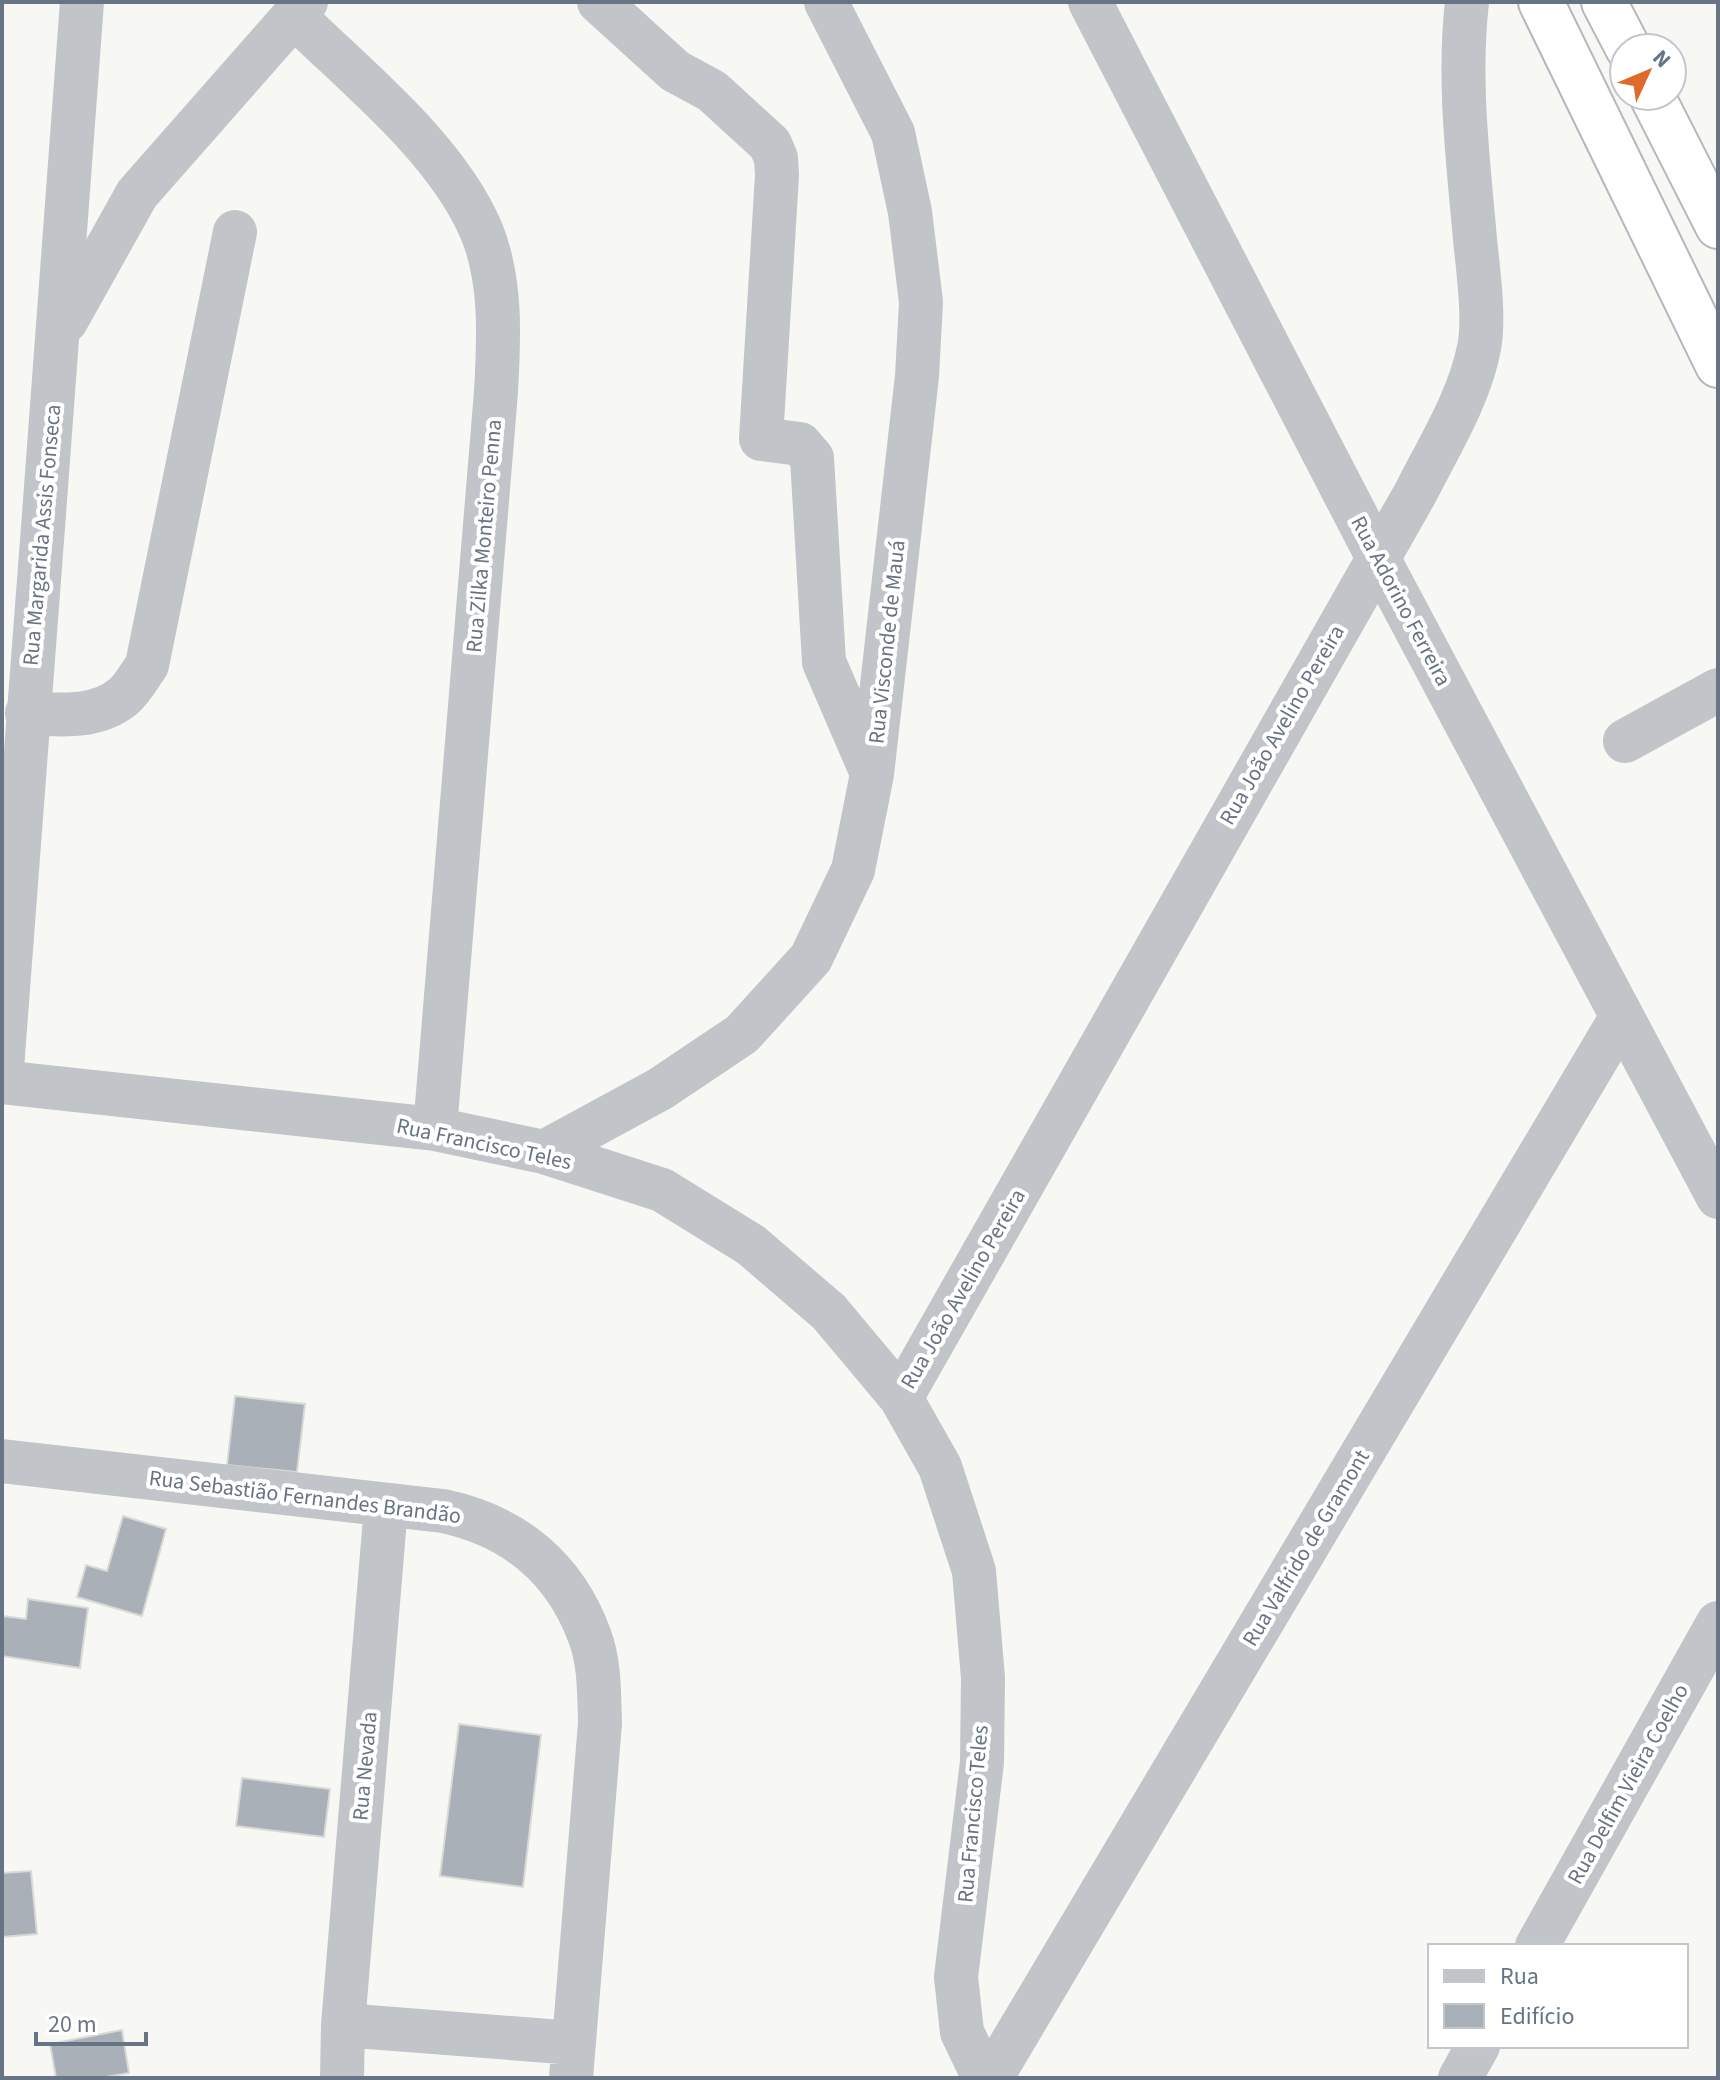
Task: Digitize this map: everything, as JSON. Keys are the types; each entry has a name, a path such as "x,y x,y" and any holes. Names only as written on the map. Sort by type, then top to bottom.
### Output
{"highway":[{"path":"1541,2 1718,365"},
{"path":"1604,2 1620,32"},
{"path":"1660,112 1718,226"}],"street":[{"name":"Rua Margarida Assis Fonseca","path":"2,1068 27,713 60,332 82,2"},
{"path":"599,2 675,71 712,91 770,144 776,158 761,439 800,444 812,458 824,662 872,774"},
{"name":"Rua Visconde de Mauá","path":"544,1152 660,1089 742,1034 811,958 853,870 872,774 917,376 921,302 910,212 893,133 826,2"},
{"name":"Rua Adorino Ferreira","path":"1090,2 1377,556 1718,1197"},
{"name":"Rua João Avelino Pereira","path":"901,1398 1416,492 1463,401 1480,346 1480,291 1466,134 1464,29 1467,2"},
{"path":"60,332 137,194 300,9"},
{"name":"Rua Zilka Monteiro Penna","path":"300,9 426,145 455,182 481,231 493,278 500,336 435,1129"},
{"path":"68,212 137,194"},
{"path":"27,713 61,715 94,712 125,696 147,665 235,232"},
{"path":"1625,741 1718,690"},
{"name":"Rua Valfrido de Gramont","path":"991,2078 1621,1018"},
{"name":"Rua Francisco Teles","path":"2,1082 435,1129 544,1152 662,1190 751,1245 829,1312 901,1398 940,1467 974,1571 983,1678 982,1762 956,1977 962,2032 984,2078"},
{"name":"Rua Sebastião Fernandes Brandão","path":"2,1461 443,1511 476,1518 527,1546 574,1603 591,1639 599,1684 600,1723 572,2061"},
{"name":"Rua Nevada","path":"342,2078 343,2025 386,1506"},
{"name":"Rua Delfim Vieira Coelho","path":"1538,1944 1718,1623"},
{"path":"343,2025 572,2061"},
{"path":"1460,2078 1477,2048"}],"building":[{"path":"235,1396 305,1404 297,1472 227,1465"},
{"path":"123,1516 166,1529 142,1616 77,1597 86,1565 107,1571"},
{"path":"28,1599 88,1608 80,1668 2,1656 2,1616 26,1619"},
{"path":"459,1724 541,1735 523,1887 440,1876"},
{"path":"242,1778 330,1789 324,1837 236,1826"},
{"path":"31,1871 37,1934 2,1937 2,1873"},
{"path":"122,2030 129,2073 100,2078 56,2078 50,2044"}]}
